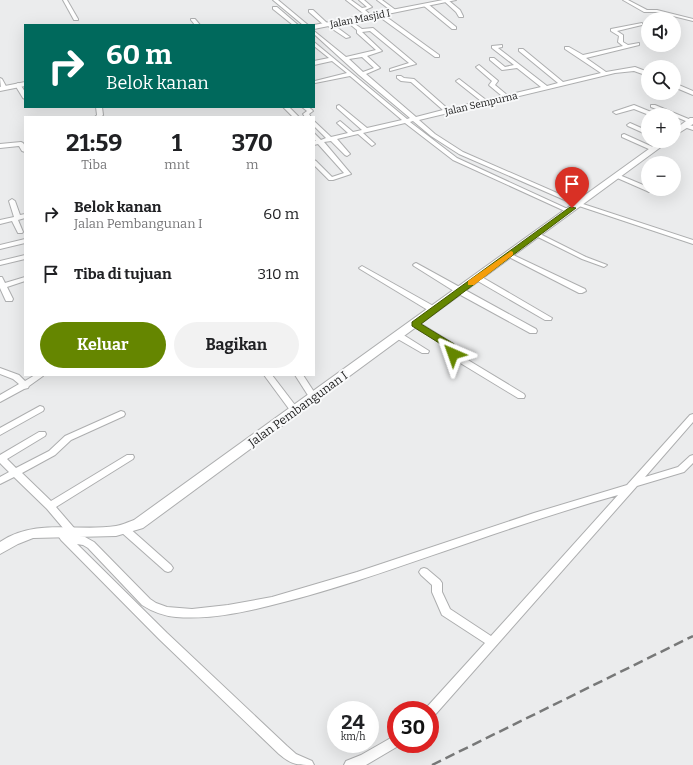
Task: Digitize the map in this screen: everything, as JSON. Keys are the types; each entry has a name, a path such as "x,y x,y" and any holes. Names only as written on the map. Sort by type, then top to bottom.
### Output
{"main road":[{"name":"Jalan Masjid I","path":"315,27 448,0"},
{"path":"2,88 22,84"},
{"path":"681,129 690,123"},
{"name":"Jalan Pembangunan I","path":"0,549 26,535 65,534 124,529 148,517 314,398 655,148"}],"street":[{"path":"65,0 76,19"},
{"path":"275,0 305,24"},
{"path":"348,0 370,16"},
{"path":"361,0 370,8 362,10"},
{"path":"379,0 395,11"},
{"path":"448,0 461,16"},
{"path":"625,0 646,12 656,10 693,20"},
{"path":"426,5 454,28"},
{"path":"275,8 295,24"},
{"path":"311,11 334,30 342,31 348,37"},
{"path":"379,14 437,56"},
{"path":"194,20 197,24"},
{"path":"344,59 380,51 358,32 360,31 348,20"},
{"path":"627,47 620,42 622,37 614,30 640,24"},
{"path":"360,31 371,29 413,64 392,70"},
{"path":"315,33 361,74 369,85 410,120 461,153 574,207"},
{"path":"582,57 637,44"},
{"path":"500,46 494,47 546,88"},
{"path":"567,48 606,74"},
{"path":"317,49 351,74 369,85 455,158 574,207 693,242"},
{"path":"521,50 562,84"},
{"path":"361,74 377,68 363,55"},
{"path":"315,63 332,59"},
{"path":"492,59 504,69 517,66"},
{"path":"479,67 495,81 492,85 506,97"},
{"name":"Jalan Sempurna","path":"317,142 606,74 631,69 641,72"},
{"path":"317,82 351,74"},
{"path":"399,76 403,80 412,80 447,111"},
{"path":"0,80 2,88"},
{"path":"459,81 485,102"},
{"path":"681,88 693,93"},
{"path":"616,112 634,106 641,109"},
{"path":"653,106 690,123"},
{"path":"339,107 367,131"},
{"path":"287,108 295,116"},
{"path":"306,108 310,111 306,114 307,116"},
{"path":"315,124 347,154"},
{"path":"340,124 352,134"},
{"path":"630,125 641,130"},
{"path":"360,133 372,144"},
{"path":"624,136 653,150"},
{"path":"315,163 331,179 348,174 317,142"},
{"path":"0,146 18,143 21,144 24,150"},
{"path":"617,176 641,186"},
{"path":"12,201 20,232"},
{"path":"0,222 24,216"},
{"path":"538,235 584,258 604,265"},
{"path":"0,247 24,241"},
{"path":"509,255 582,291"},
{"path":"0,263 24,257"},
{"path":"416,265 533,331"},
{"path":"362,268 434,310"},
{"path":"478,278 548,318"},
{"path":"9,299 1,282 24,279"},
{"path":"415,324 451,346 455,356 521,396"},
{"path":"399,336 425,351"},
{"path":"0,371 16,377 25,386"},
{"path":"0,400 39,376"},
{"path":"269,376 295,411"},
{"path":"300,376 314,398"},
{"path":"0,432 40,409"},
{"path":"0,481 52,453 68,438 121,414"},
{"path":"439,702 693,417"},
{"path":"42,434 0,459 50,506 65,534 158,631 283,750 292,758 308,765"},
{"path":"50,506 130,457"},
{"path":"65,534 91,544 146,602 154,607 178,612 207,612 286,597 331,585 518,522 681,470 693,458"},
{"path":"124,529 168,568"},
{"path":"424,572 437,583 437,592 446,612 492,642"},
{"path":"350,765 364,760 387,746"}],"railway":[{"path":"432,765 693,636"}],"slow traffic":[{"path":"471,283 511,254"}],"route":[{"path":"453,354 453,348 451,346 415,324 538,235 572,208"}]}
